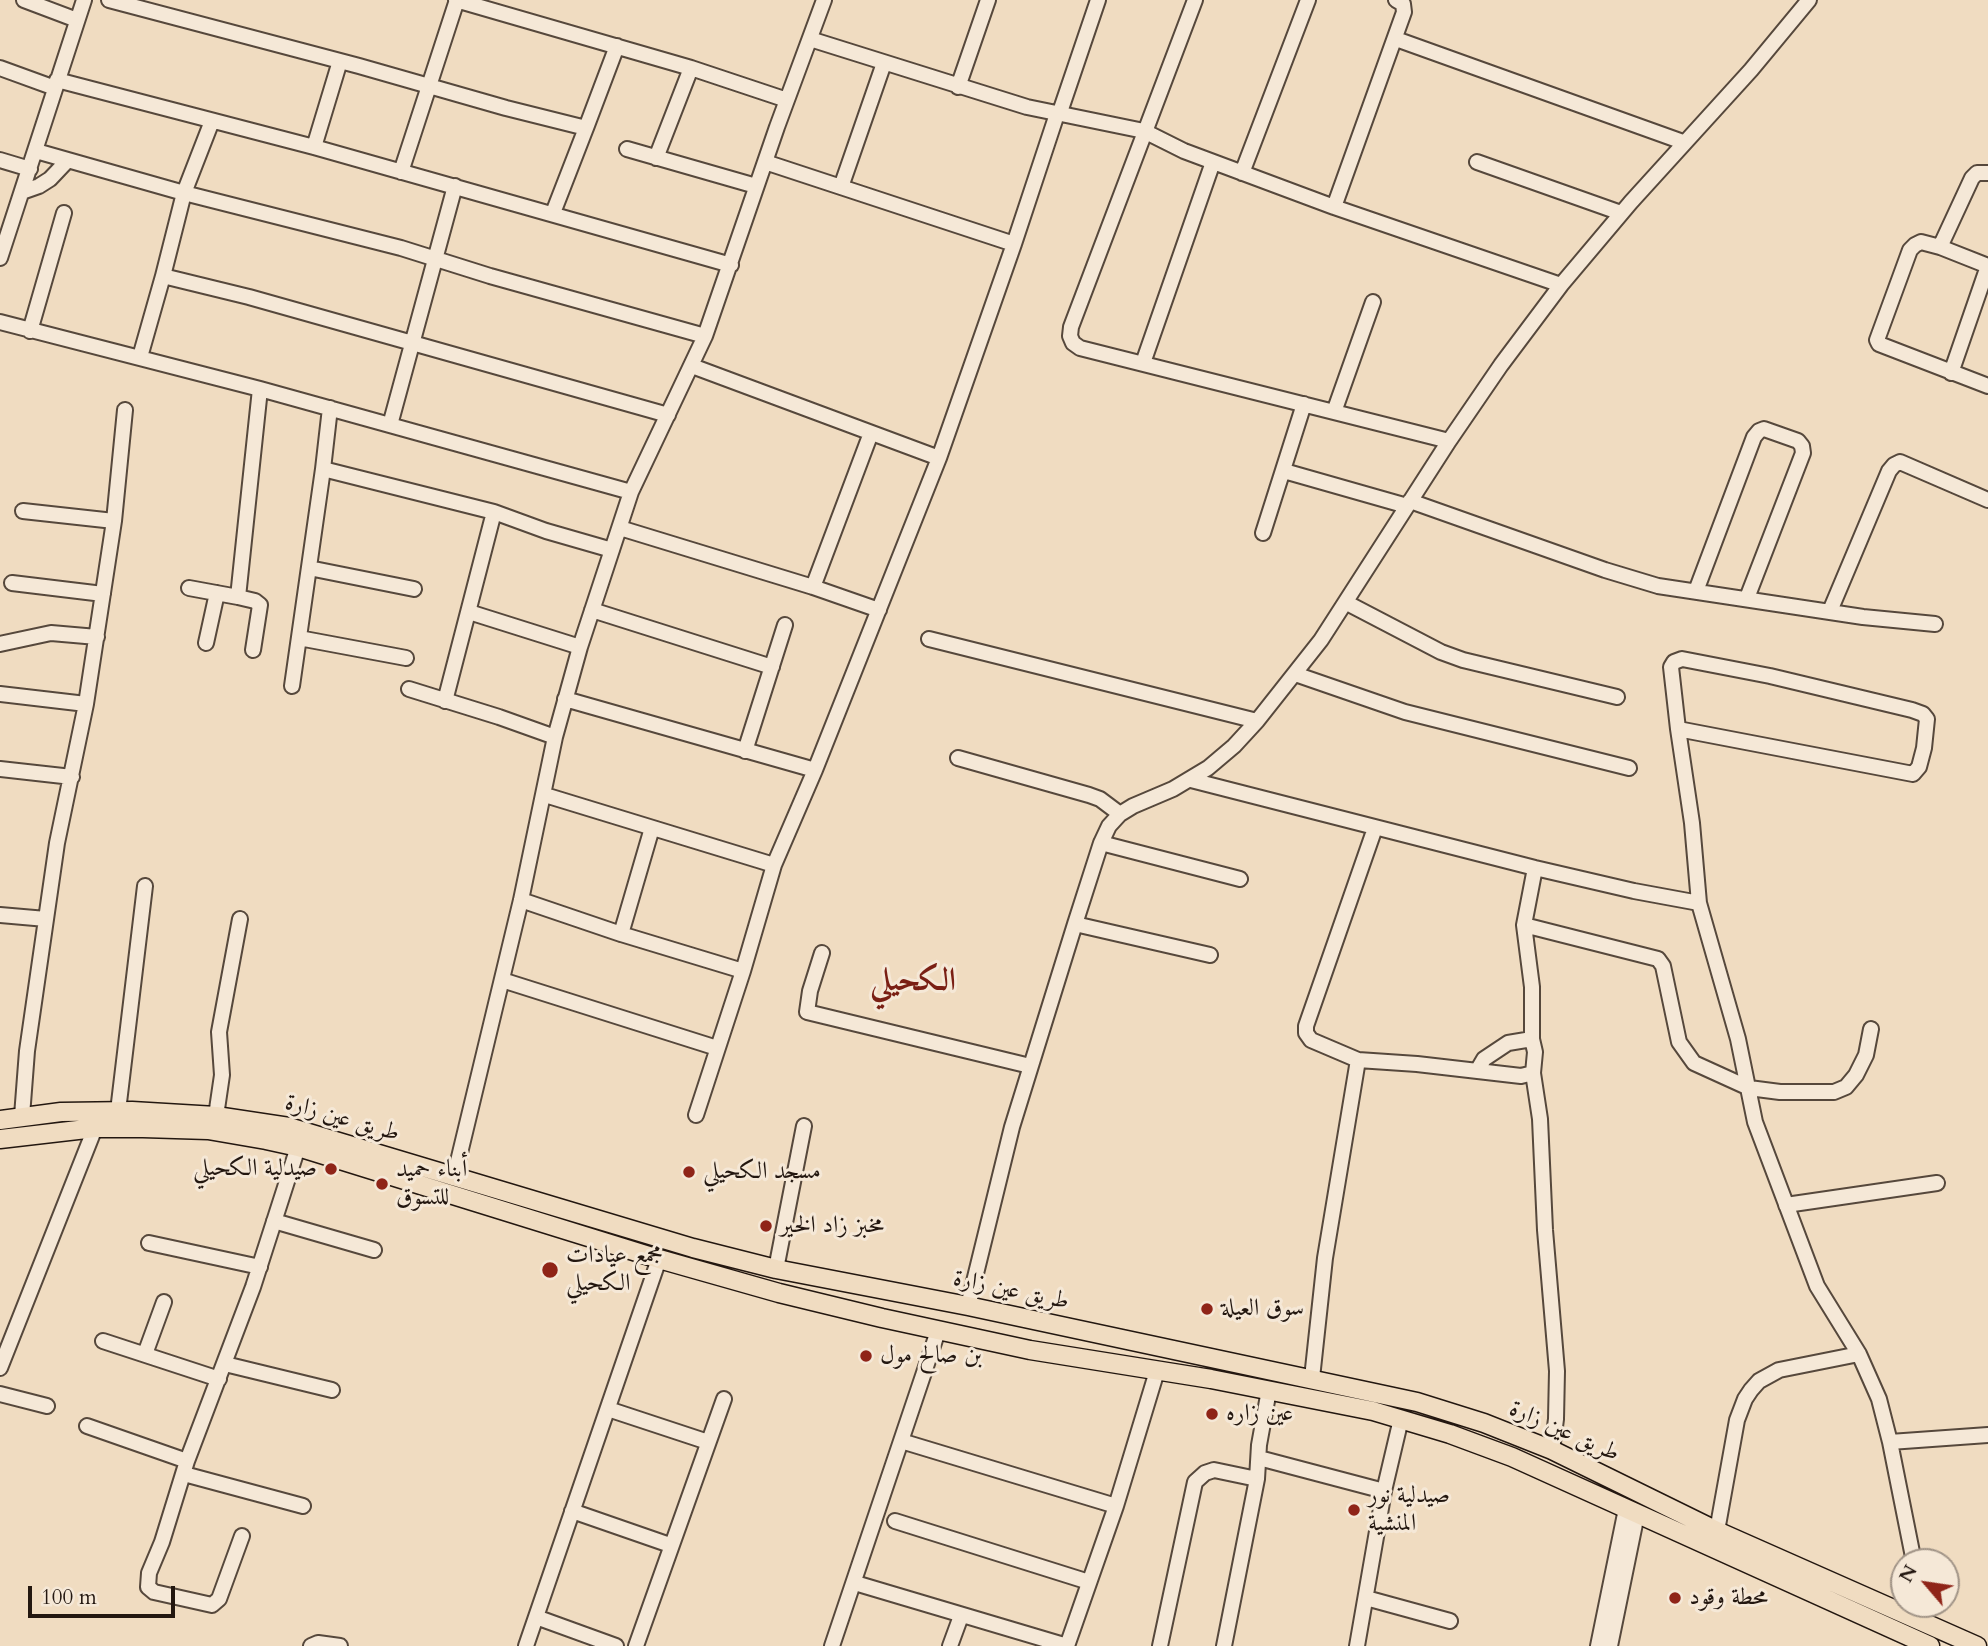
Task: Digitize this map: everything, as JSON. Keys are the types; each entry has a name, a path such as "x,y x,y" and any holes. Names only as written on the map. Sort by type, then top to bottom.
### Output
{"main road":[{"name":"طريق عين زارة","path":"0,1120 61,1112 118,1111 216,1116 289,1127 693,1248 775,1269 968,1306 1312,1378 1427,1405 1484,1423 1552,1450 1717,1531 1890,1601"},
{"name":"طريق عين زارة","path":"0,1139 95,1128 208,1130 298,1147 659,1259 779,1293 1030,1350 1336,1402 1401,1419 1512,1457 1930,1646"},
{"path":"882,1318 886,1291"},
{"path":"1030,1350 1037,1321"},
{"name":"طريق عين زارة","path":"1929,1618 1977,1646"}],"street":[{"path":"24,0 77,20"},
{"path":"0,258 84,0"},
{"path":"109,0 586,128"},
{"path":"401,173 456,0 691,68 787,100"},
{"path":"454,1178 521,900 555,737 580,647 631,492 705,336 824,0"},
{"path":"958,87 988,0"},
{"path":"696,1115 774,865 815,770 939,458 1098,0"},
{"path":"1195,0 1071,327 1070,336 1073,343 1080,348 1449,442"},
{"path":"1242,173 1308,0"},
{"path":"1334,207 1396,39 1404,12 1403,4 1396,0"},
{"path":"968,1306 1008,1140 1075,924 1109,826 1120,814 1133,806 1191,780 1234,746 1258,721 1347,603 1449,442 1501,365 1561,285 1621,213 1751,70 1809,0"},
{"path":"810,38 958,87 1058,114 1144,131 1184,151 1334,207 1561,285"},
{"path":"1396,39 1684,142"},
{"path":"553,213 617,46"},
{"path":"314,147 340,61"},
{"path":"841,187 884,63"},
{"path":"0,68 314,147 731,265"},
{"path":"656,158 691,68"},
{"path":"140,357 184,193 212,121"},
{"path":"627,149 756,186"},
{"path":"36,151 436,259 705,336"},
{"path":"0,160 30,169"},
{"path":"22,192 50,179 68,160"},
{"path":"765,162 1014,244"},
{"path":"1143,363 1213,162"},
{"path":"1477,162 1621,213"},
{"path":"1940,247 1972,178 1977,173 1988,173"},
{"path":"390,425 455,186"},
{"path":"0,207 16,211"},
{"path":"30,331 64,213"},
{"path":"1951,373 1988,266 1921,242 1910,250 1877,340 1880,344 1951,373 1988,386"},
{"path":"163,276 250,297 668,415"},
{"path":"1334,412 1373,302"},
{"path":"0,321 260,389 631,492"},
{"path":"692,366 939,458"},
{"path":"238,597 260,389"},
{"path":"1263,533 1304,404"},
{"path":"292,687 330,408"},
{"path":"22,1116 27,1051 57,843 86,704 114,521 125,410"},
{"path":"1696,591 1754,437 1765,429 1798,441 1803,453 1747,598"},
{"path":"813,587 871,433"},
{"path":"1830,611 1889,471 1894,465 1900,462 1988,499"},
{"path":"323,469 494,512 546,531 612,550"},
{"path":"1284,471 1408,503 1658,586 1935,624"},
{"path":"23,512 114,521"},
{"path":"445,701 494,512"},
{"path":"620,527 879,610"},
{"path":"309,568 414,589"},
{"path":"12,583 103,594"},
{"path":"188,588 255,601 260,605 253,650"},
{"path":"205,643 217,593"},
{"path":"1347,603 1441,652 1617,697"},
{"path":"592,610 772,667"},
{"path":"469,612 580,647"},
{"path":"745,751 785,625"},
{"path":"1,640 51,633 97,636"},
{"path":"299,638 406,658"},
{"path":"929,639 1258,721"},
{"path":"1678,729 1913,774 1919,768 1927,719 1912,710 1770,676 1682,659 1674,662 1671,667 1678,729 1692,823 1699,903 1738,1039 1755,1122 1817,1286 1859,1354 1879,1399 1911,1548"},
{"path":"1295,674 1405,712 1629,768"},
{"path":"409,689 555,737"},
{"path":"0,694 86,704"},
{"path":"565,699 815,770"},
{"path":"958,758 1089,795 1100,799 1120,814"},
{"path":"0,769 72,777"},
{"path":"1191,780 1535,868 1699,903"},
{"path":"544,795 774,865"},
{"path":"621,934 652,828"},
{"path":"1375,828 1306,1026 1306,1033 1311,1040 1357,1060 1521,1076 1533,1073"},
{"path":"1101,844 1240,879"},
{"path":"1535,868 1524,925 1532,987 1532,1040 1535,1052 1533,1073 1540,1119 1545,1230 1557,1371 1552,1450"},
{"path":"118,1111 145,886"},
{"path":"521,900 743,971"},
{"path":"0,915 46,919"},
{"path":"216,1116 222,1076 219,1032 240,919"},
{"path":"1075,924 1210,955"},
{"path":"1524,925 1658,960 1663,966 1679,1042 1694,1063 1749,1088 1780,1092 1834,1092 1846,1087 1856,1075 1866,1055 1871,1029"},
{"path":"821,953 807,1012 1030,1066"},
{"path":"502,980 717,1048"},
{"path":"1477,1071 1484,1059 1508,1043 1532,1040"},
{"path":"1312,1378 1325,1258 1357,1060"},
{"path":"775,1269 804,1126"},
{"path":"0,1368 95,1128"},
{"path":"242,1536 219,1599 212,1605 150,1590 147,1581 149,1573 162,1542 185,1467 260,1267 298,1147"},
{"path":"1786,1205 1937,1183"},
{"path":"274,1221 374,1250"},
{"path":"149,1243 260,1267"},
{"path":"526,1646 659,1259"},
{"path":"145,1354 164,1302"},
{"path":"832,1646 938,1331"},
{"path":"103,1341 219,1379"},
{"path":"1717,1531 1737,1420 1751,1390 1759,1381 1779,1370 1859,1354"},
{"path":"225,1364 332,1390"},
{"path":"855,1583 1067,1646 1116,1506 1157,1371"},
{"path":"1224,1646 1257,1479 1269,1390"},
{"path":"0,1394 47,1406"},
{"path":"636,1646 724,1399"},
{"path":"608,1409 708,1442"},
{"path":"1357,1646 1384,1491 1401,1419"},
{"path":"87,1426 185,1467 303,1506"},
{"path":"1890,1442 1988,1435"},
{"path":"901,1441 1116,1506"},
{"path":"1259,1458 1384,1491"},
{"path":"1160,1646 1195,1482 1205,1472 1214,1470 1257,1479"},
{"path":"572,1511 670,1545"},
{"path":"1598,1646 1632,1512"},
{"path":"1610,1646 1632,1512"},
{"path":"895,1521 1089,1582"},
{"path":"1366,1598 1450,1622"},
{"path":"950,1646 961,1616"},
{"path":"536,1617 615,1646"},
{"path":"311,1646 318,1643 340,1646"}],"place":[{"name":"صيدلية الكحيلي","path":"331,1169"},
{"name":"مسجد الكحيلي","path":"689,1172"},
{"name":"أبناء حميد للتسوق","path":"382,1184"},
{"name":"مخبز زاد الخير","path":"766,1226"},
{"name":"مجمع عيادات الكحيلي","path":"550,1270"},
{"name":"سوق العيلة","path":"1207,1309"},
{"name":"بن صالح مول","path":"866,1356"},
{"name":"عين زاره","path":"1212,1414"},
{"name":"صيدلية نور المنشية","path":"1354,1510"},
{"name":"محطة وقود","path":"1675,1598"}],"district":[{"name":"الكحيلي","path":"913,983"}]}
